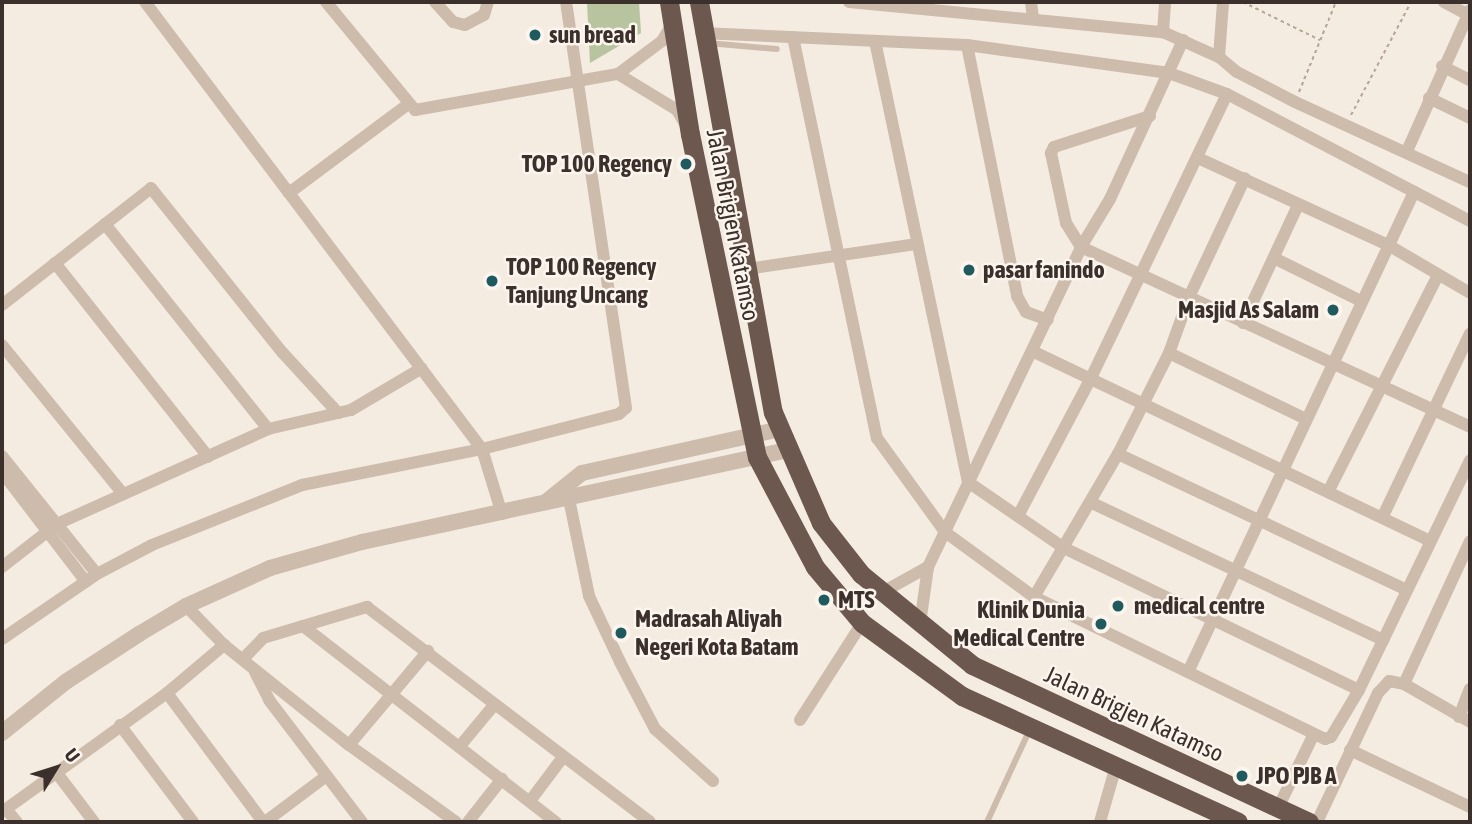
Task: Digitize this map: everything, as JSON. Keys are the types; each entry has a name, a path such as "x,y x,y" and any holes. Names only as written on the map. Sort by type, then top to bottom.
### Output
{"highway":[{"name":"Jalan Brigjen Katamso","path":"669,2 690,134 757,457 815,567 862,623 962,696 1238,822"},
{"name":"Jalan Brigjen Katamso","path":"699,2 702,37 772,412 821,523 881,593 972,665 1309,822"}],"street":[{"path":"145,2 482,449 502,513"},
{"path":"326,2 407,105 424,110 618,74 662,41 671,26"},
{"path":"435,2 453,22 465,25 484,15 488,2"},
{"path":"2,639 91,578 152,545 302,485 482,449 619,414 626,408 580,81 566,2"},
{"path":"699,2 709,2"},
{"path":"849,2 1163,32 1219,57 1237,72 1295,102 1470,182"},
{"path":"1031,2 1033,18"},
{"path":"1163,32 1165,2"},
{"path":"1219,57 1223,2"},
{"path":"1407,151 1442,66 1469,14 1444,2"},
{"path":"702,37 793,37 967,45 1169,73 1227,94 1470,221"},
{"path":"793,37 877,438 945,531 1034,597 1325,739 1335,733 1359,690 1470,460"},
{"path":"920,624 928,567 1081,247 1150,116 1183,40"},
{"path":"875,41 968,482 1019,514 1064,548 1359,690"},
{"path":"967,45 1017,296 1026,312 1048,320"},
{"path":"1442,66 1470,80"},
{"path":"618,74 677,110 690,134"},
{"path":"1019,514 1090,380 1227,94"},
{"path":"1429,98 1470,118"},
{"path":"289,192 407,105"},
{"path":"1150,116 1054,147 1051,153 1066,223 1081,247 1190,295 1380,389 1470,428"},
{"path":"1198,158 1388,245 1470,293"},
{"path":"1034,597 1092,503 1169,353 1190,295 1245,178"},
{"path":"2,304 151,188 282,352 338,413"},
{"path":"1188,673 1238,571 1304,418 1414,192"},
{"path":"1243,323 1276,259 1298,205"},
{"path":"105,224 268,429"},
{"path":"747,269 917,244"},
{"path":"1276,259 1361,301"},
{"path":"55,263 208,457"},
{"path":"1328,492 1438,275"},
{"path":"1383,516 1470,334"},
{"path":"2,345 124,494"},
{"path":"1032,351 1090,380 1143,401 1430,541"},
{"path":"1169,353 1304,418"},
{"path":"2,567 52,528 268,429 351,410 422,368"},
{"path":"542,505 582,473 780,429"},
{"path":"2,733 67,681 186,606 270,568 362,542 788,450"},
{"path":"1118,454 1407,590"},
{"path":"2,456 91,578"},
{"path":"2,472 52,528"},
{"path":"569,499 589,596 620,662 655,729 713,781"},
{"path":"1092,503 1382,640"},
{"path":"1404,684 1469,547"},
{"path":"881,593 928,567"},
{"path":"186,606 224,645 349,746 456,822"},
{"path":"243,659 263,638 367,607 428,651 641,820"},
{"path":"800,720 862,623"},
{"path":"303,626 556,822"},
{"path":"17,822 4,810 167,693 224,645"},
{"path":"349,746 428,651"},
{"path":"253,669 269,700 362,822"},
{"path":"1317,822 1383,684 1389,681 1404,684 1464,719 1470,689"},
{"path":"167,693 264,822 326,777"},
{"path":"460,746 494,705"},
{"path":"120,725 192,822"},
{"path":"1278,808 1314,734"},
{"path":"1350,750 1470,807"},
{"path":"530,801 563,757"},
{"path":"1100,822 1116,766"},
{"path":"55,772 94,822"},
{"path":"468,822 502,779"}],"lane":[{"path":"702,37 777,49"},
{"path":"987,822 1030,727"}],"path":[{"path":"1243,2 1321,40"},
{"path":"1295,102 1336,2"},
{"path":"1345,126 1411,2"}],"green space":[{"path":"587,2 639,2 641,33 590,63"}],"place":[{"name":"sun bread","path":"535,35"},
{"name":"TOP 100 Regency","path":"686,164"},
{"name":"pasar fanindo","path":"969,270"},
{"name":"TOP 100 Regency Tanjung Uncang","path":"492,281"},
{"name":"Masjid As Salam","path":"1333,310"},
{"name":"MTS","path":"824,600"},
{"name":"medical centre","path":"1118,606"},
{"name":"Klinik Dunia Medical Centre","path":"1101,624"},
{"name":"Madrasah Aliyah Negeri Kota Batam","path":"621,633"},
{"name":"JPO PJB A","path":"1242,776"}]}
